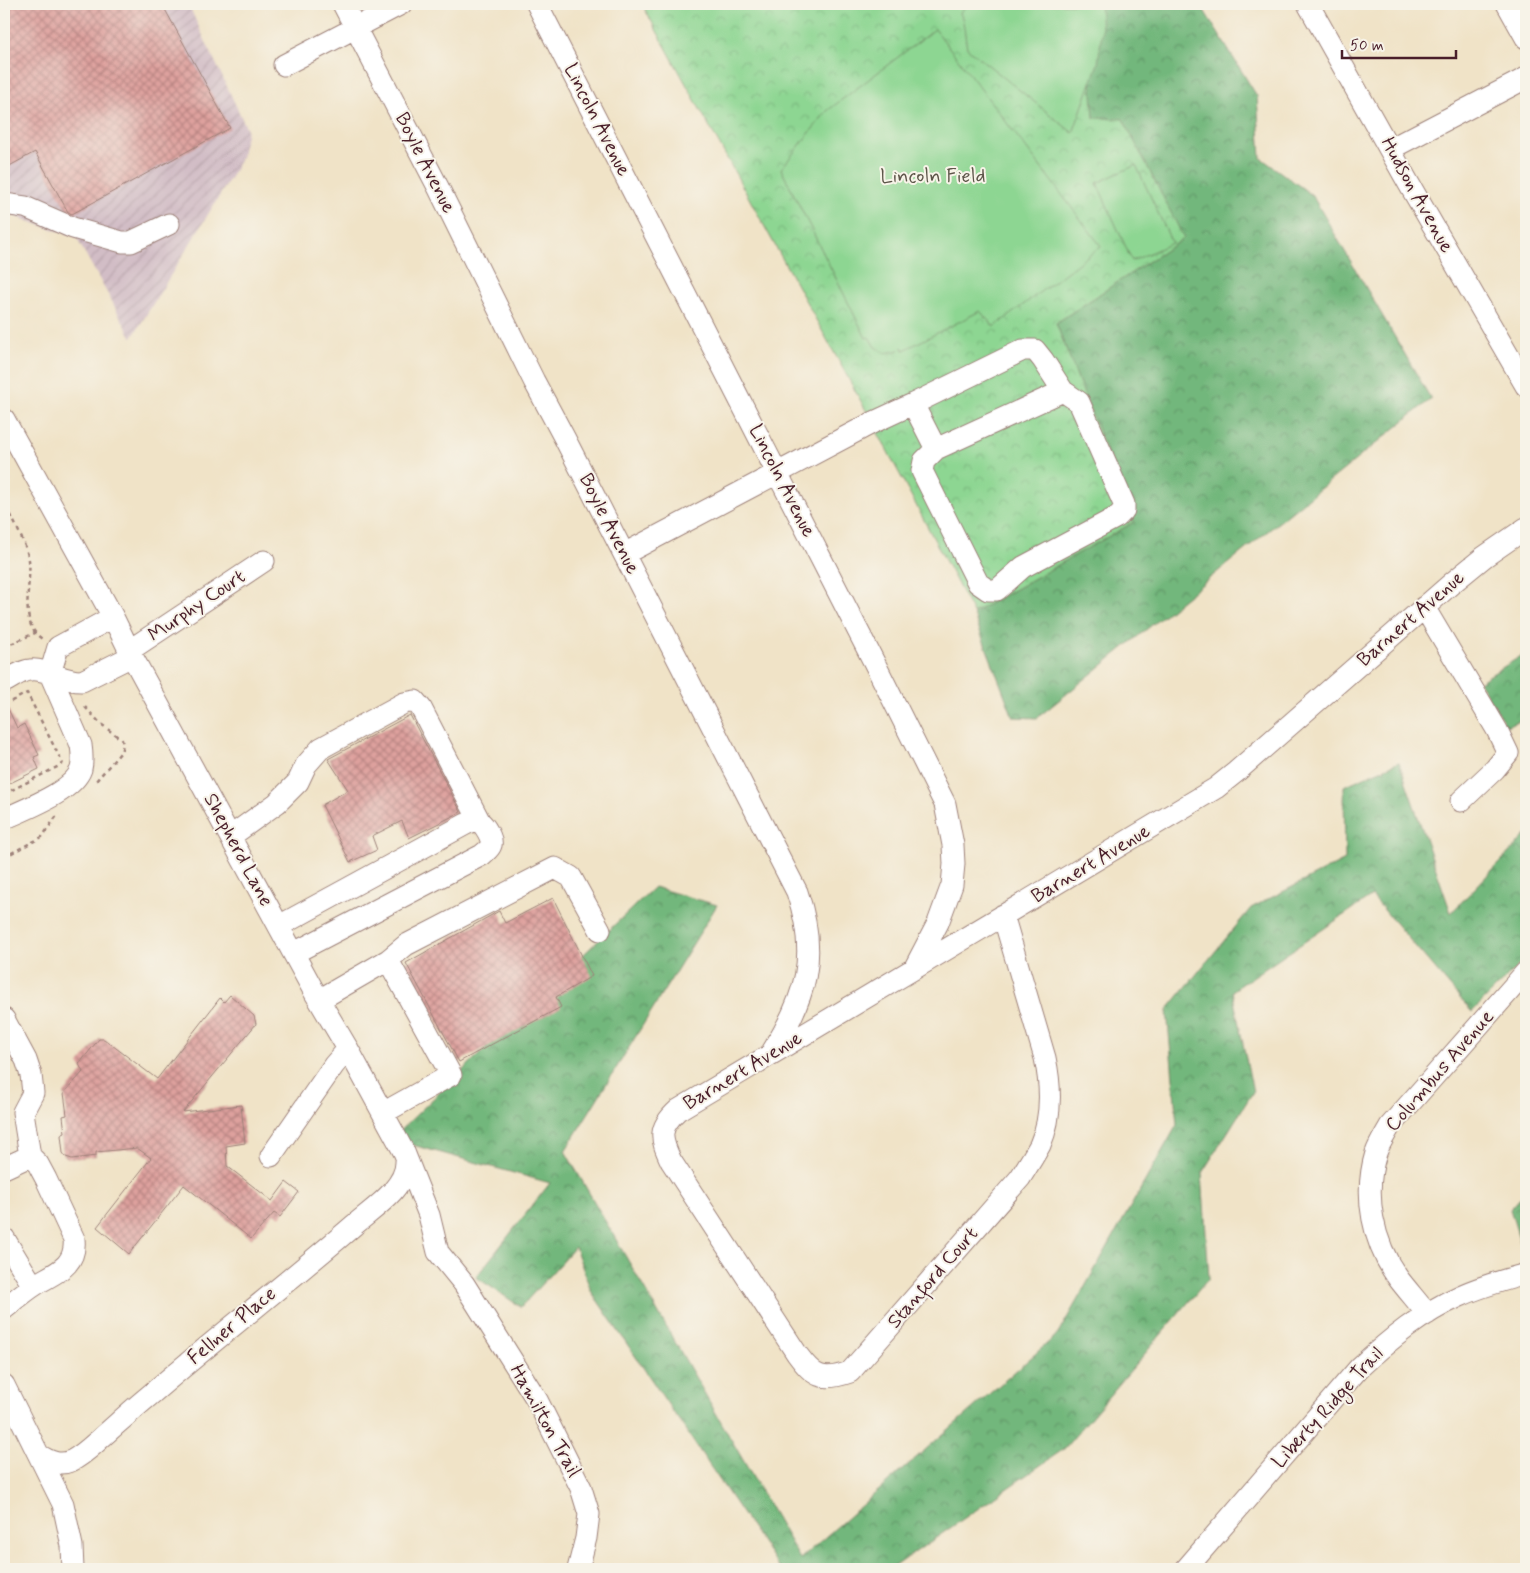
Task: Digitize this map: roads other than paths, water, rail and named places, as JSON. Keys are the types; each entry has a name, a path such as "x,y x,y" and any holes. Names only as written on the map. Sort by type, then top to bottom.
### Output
{"street":[{"name":"Boyle Avenue","path":"343,4 438,188 534,381 797,892 804,913 809,948 805,984 786,1028 771,1054"},
{"path":"284,65 401,4"},
{"name":"Lincoln Avenue","path":"538,4 945,804 953,845 952,884 938,923 914,968"},
{"name":"Hudson Avenue","path":"1308,4 1526,386"},
{"path":"1507,4 1526,38"},
{"path":"1390,149 1526,78"},
{"path":"4,204 25,207 73,228 122,242 131,242 169,224"},
{"path":"624,554 872,423 1023,350 1035,350 1063,392 1079,402 1124,504 1124,510 1117,517 1023,566 997,590 988,590 978,583 922,472 924,461 936,449 1063,392"},
{"path":"913,404 936,449"},
{"name":"Shepherd Lane","path":"4,420 113,617 319,1000 404,1152 406,1162 429,1215 438,1252 464,1284"},
{"name":"Barnert Avenue","path":"678,1172 663,1145 662,1131 668,1118 678,1110 1216,788 1484,556 1526,528"},
{"name":"Murphy Court","path":"4,682 29,670 75,682 82,681 131,653 264,561"},
{"path":"1424,607 1497,730 1508,753 1496,769 1461,801"},
{"path":"4,820 64,790 74,781 81,768 81,745 50,674 58,647 113,617"},
{"path":"231,836 277,803 298,782 306,765 321,748 404,703 415,701 421,708 480,822 484,825 491,842 490,847 482,855 294,954"},
{"path":"279,926 466,824 474,821 480,822"},
{"path":"319,1000 388,960 406,944 555,868 571,877 600,930"},
{"name":"Stanford Court","path":"678,1172 811,1372 822,1378 835,1377 850,1372 1020,1178 1040,1144 1048,1112 1050,1095 1049,1076 1003,915"},
{"path":"383,1113 451,1075 388,960"},
{"name":"Columbus Avenue","path":"1427,1314 1397,1276 1376,1232 1371,1214 1372,1170 1376,1153 1382,1139 1400,1114 1526,972"},
{"path":"4,1019 26,1060 31,1075 33,1093 23,1112 30,1156 38,1164 46,1179 74,1239 76,1250 71,1260 62,1269 33,1286 4,1309"},
{"path":"271,1156 334,1065 348,1049"},
{"path":"4,1168 30,1156"},
{"name":"Fellner Place","path":"39,1454 54,1463 63,1463 71,1461 86,1451 147,1397 391,1193 403,1178 406,1162"},
{"path":"4,1238 33,1286"},
{"name":"Liberty Ridge Trail","path":"1186,1569 1359,1368 1386,1343 1427,1314 1460,1296 1526,1274"},
{"name":"Hamilton Trail","path":"464,1284 537,1400 581,1488 589,1514 586,1538 578,1569"},
{"path":"4,1385 63,1504 72,1546 73,1569"}],"park label":[{"name":"Lincoln Field","path":"933,176"}]}
